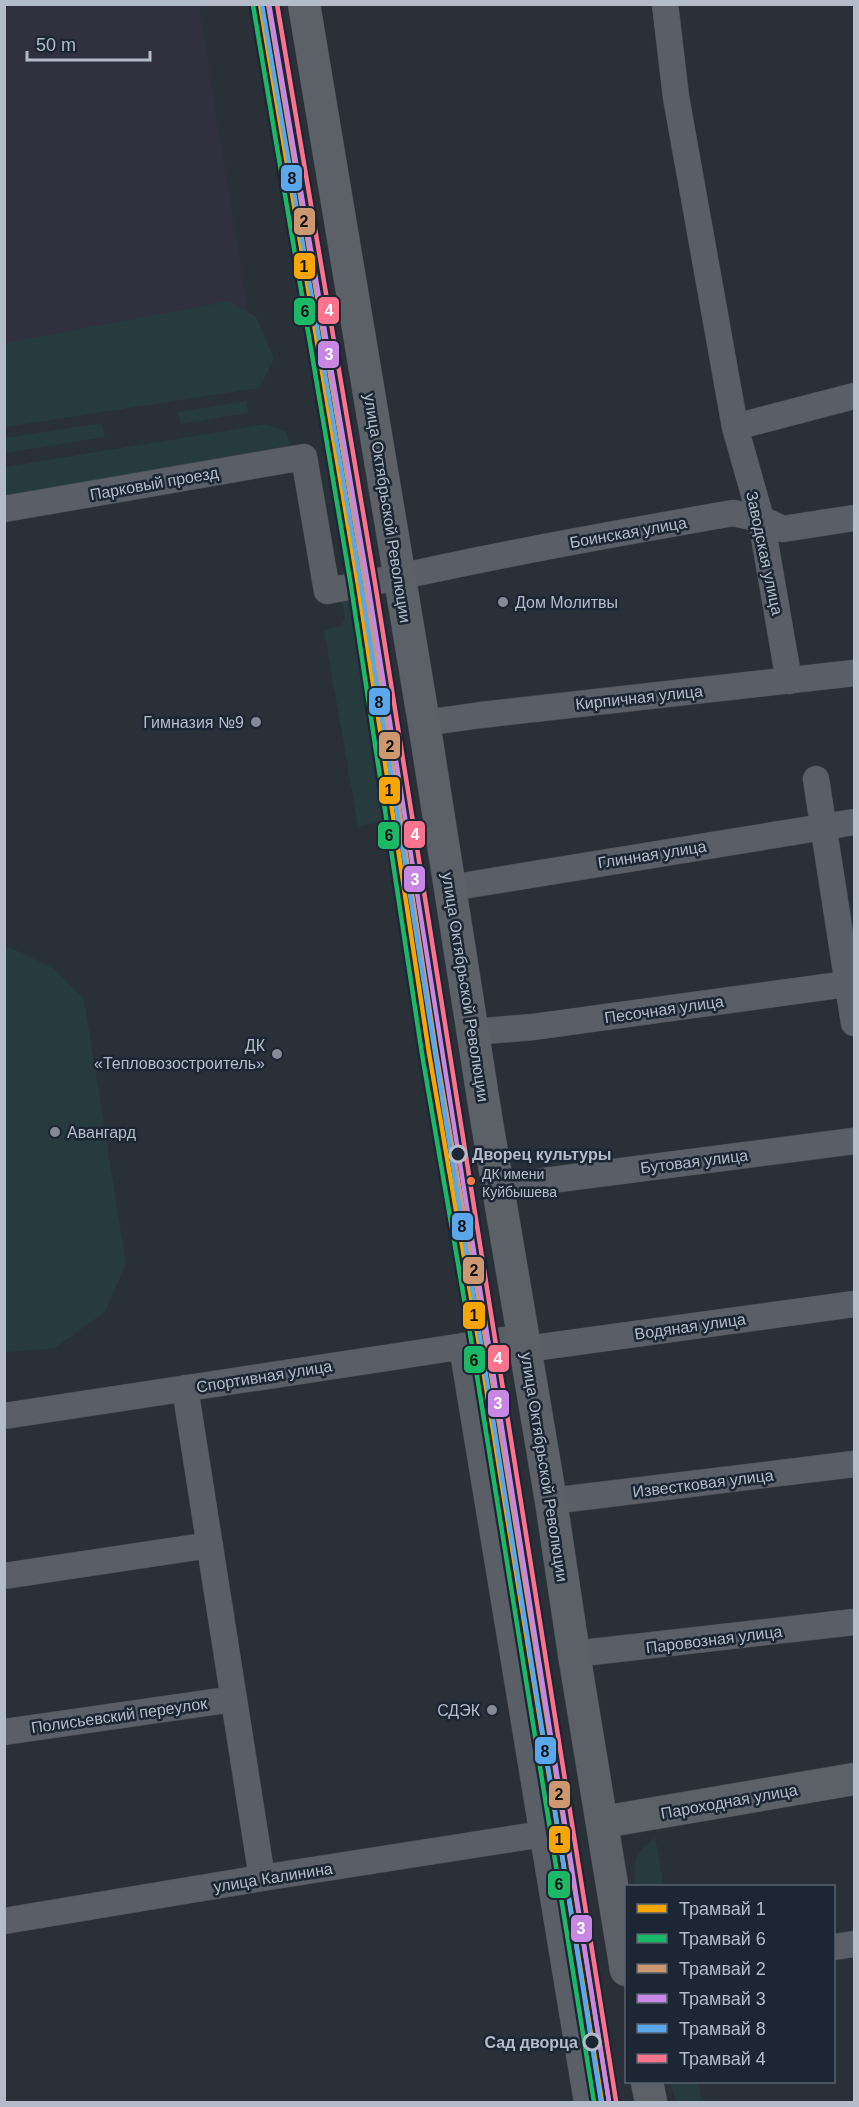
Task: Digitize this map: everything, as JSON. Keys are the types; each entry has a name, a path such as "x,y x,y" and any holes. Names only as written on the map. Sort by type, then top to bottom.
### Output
{"main road":[{"name":"улица Октябрьской Революции","path":"304,4 424,723 625,1958"},
{"name":"Пароходная улица","path":"603,1822 855,1779"},
{"path":"647,2083 651,2103"}],"street":[{"name":"Заводская улица","path":"665,4 676,97 735,426 761,519 789,681"},
{"path":"735,426 855,396"},
{"name":"Боинская улица","path":"303,457 327,591 549,546 734,513 761,519 783,529 855,518"},
{"name":"Парковый проезд","path":"4,509 303,457"},
{"name":"Кирпичная улица","path":"424,723 855,673"},
{"path":"816,779 852,984 855,1023"},
{"name":"Глинная улица","path":"450,888 855,822"},
{"name":"Песочная улица","path":"473,1032 852,984"},
{"name":"Бутовая улица","path":"498,1187 855,1141"},
{"name":"Водяная улица","path":"525,1343 855,1304"},
{"name":"Спортивная улица","path":"4,1416 462,1346 525,1343"},
{"path":"462,1346 587,2103"},
{"path":"185,1388 262,1878"},
{"name":"Известковая улица","path":"551,1501 855,1464"},
{"path":"4,1576 210,1545"},
{"name":"Паровозная улица","path":"574,1654 855,1622"},
{"name":"Полисьевский переулок","path":"4,1732 234,1699"},
{"name":"улица Калинина","path":"4,1921 543,1834"},
{"path":"835,1947 855,1944"}],"shaded area":[{"path":"5,5 199,5 250,324 5,365"}],"green space":[{"path":"230,301 256,317 274,358 259,388 5,427 5,343"},
{"path":"246,401 248,413 180,424 178,412"},
{"path":"102,423 105,437 5,453 5,438"},
{"path":"266,424 286,432 291,447 5,500 5,467"},
{"path":"354,596 389,821 358,826 324,630 341,626 345,617 341,598"},
{"name":"Авангард","path":"11,948 52,967 84,999 126,1264 105,1312 55,1348 6,1352 4,949"},
{"path":"655,1837 664,1885 636,1885 634,1870 636,1858"},
{"path":"670,2083 699,2083 702,2102 676,2102"}],"tram line":[{"name":"1","path":"260,4 358,585 429,1053 479,1344 602,2102"},
{"name":"2","path":"268,4 365,584 436,1052 486,1343 609,2101"},
{"name":"3","path":"269,4 368,584 609,2102"},
{"name":"4","path":"277,4 375,583 616,2101"},
{"name":"6","path":"253,5 351,586 422,1054 472,1345 594,2102"},
{"name":"8","path":"262,5 361,585 601,2102"}],"place":[{"name":"Дом Молитвы","path":"503,602"},
{"name":"Гимназия №9","path":"256,722"},
{"name":"ДК «Тепловозостроитель»","path":"277,1054"},
{"name":"Авангард","path":"55,1132"},
{"name":"Дворец культуры","path":"458,1154"},
{"name":"ДК имени Куйбышева","path":"471,1181"},
{"name":"СДЭК","path":"492,1710"},
{"name":"Сад дворца","path":"592,2042"}]}
